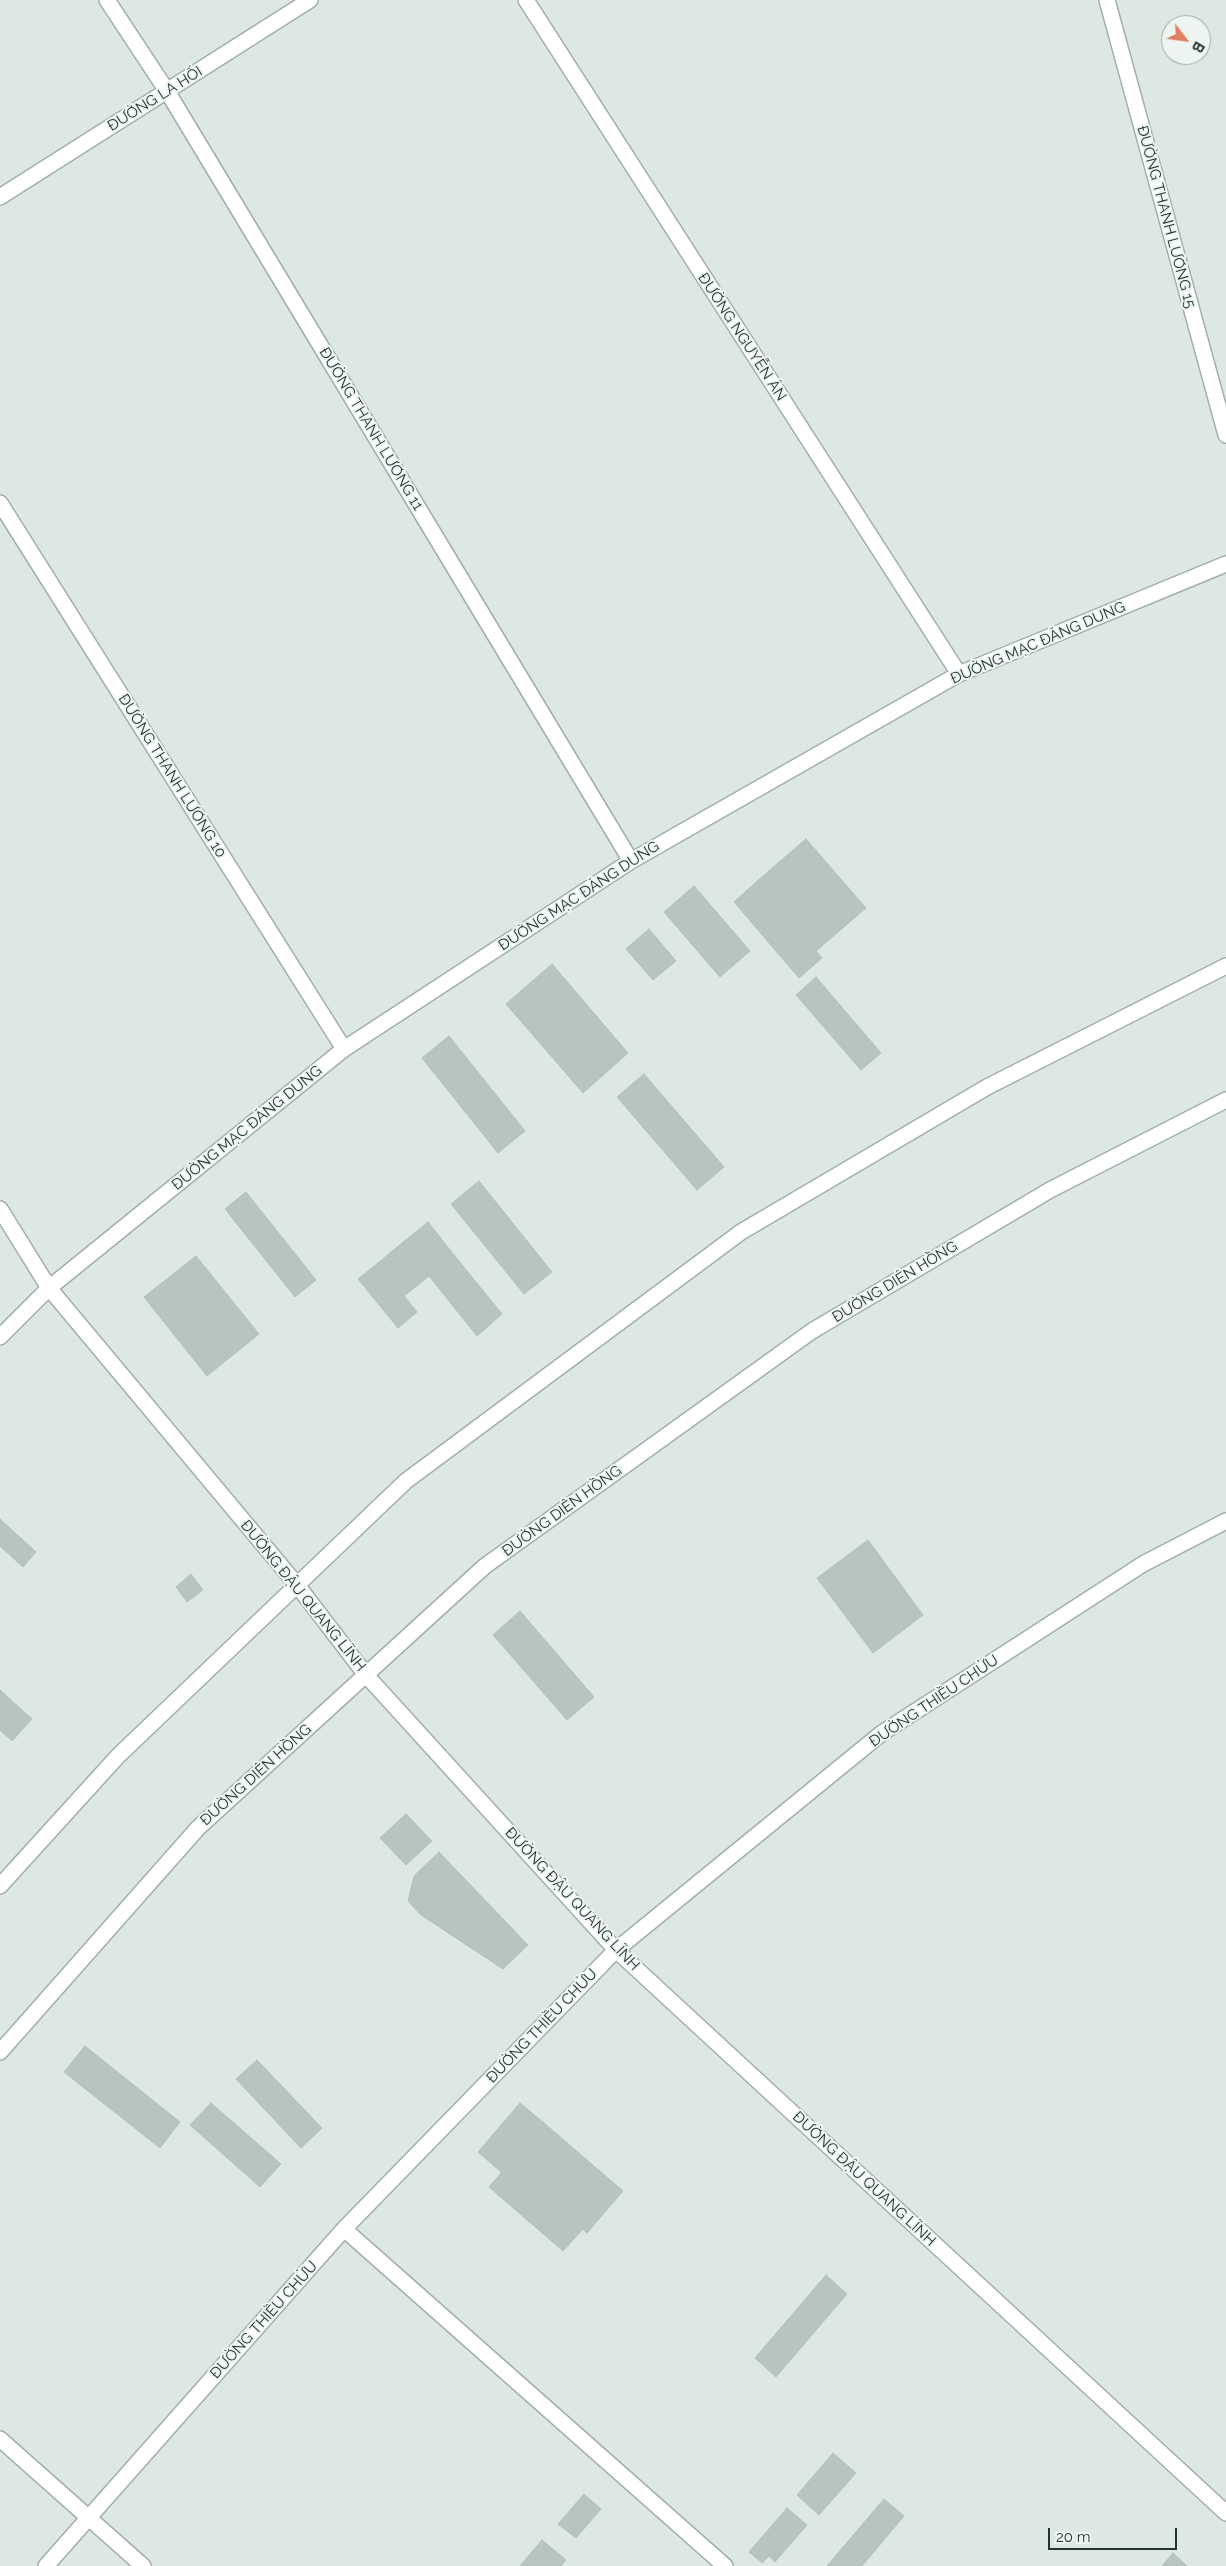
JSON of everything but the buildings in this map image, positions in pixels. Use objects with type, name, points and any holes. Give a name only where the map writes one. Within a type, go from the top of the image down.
[{"type":"street","name":"ĐƯỜNG THANH LƯƠNG 11","points":[[107,0],[167,91],[631,861]]},
{"type":"street","name":"ĐƯỜNG LA HỐI","points":[[0,197],[310,0]]},
{"type":"street","name":"ĐƯỜNG NGUYỄN ÂN","points":[[526,0],[959,674]]},
{"type":"street","name":"ĐƯỜNG THANH LƯƠNG 15","points":[[1107,0],[1226,434]]},
{"type":"street","name":"ĐƯỜNG THANH LƯƠNG 10","points":[[0,503],[344,1049]]},
{"type":"street","name":"ĐƯỜNG MẠC ĐĂNG DUNG","points":[[0,1338],[49,1288],[344,1049],[631,861],[959,674],[1226,564]]},
{"type":"street","points":[[0,1886],[118,1756],[406,1481],[741,1232],[987,1088],[1226,966]]},
{"type":"street","name":"ĐƯỜNG DIÊN HỒNG","points":[[0,2052],[198,1828],[485,1566],[812,1331],[1050,1190],[1226,1100]]},
{"type":"street","name":"ĐƯỜNG ĐẬU QUANG LĨNH","points":[[0,1209],[49,1288],[297,1585],[366,1675],[616,1950],[1226,2513]]},
{"type":"street","name":"ĐƯỜNG THIỀU CHỬU","points":[[46,2566],[344,2229],[616,1950],[882,1733],[1143,1564],[1226,1521]]},
{"type":"street","points":[[344,2229],[725,2566]]},
{"type":"street","points":[[0,2439],[143,2566]]}]
